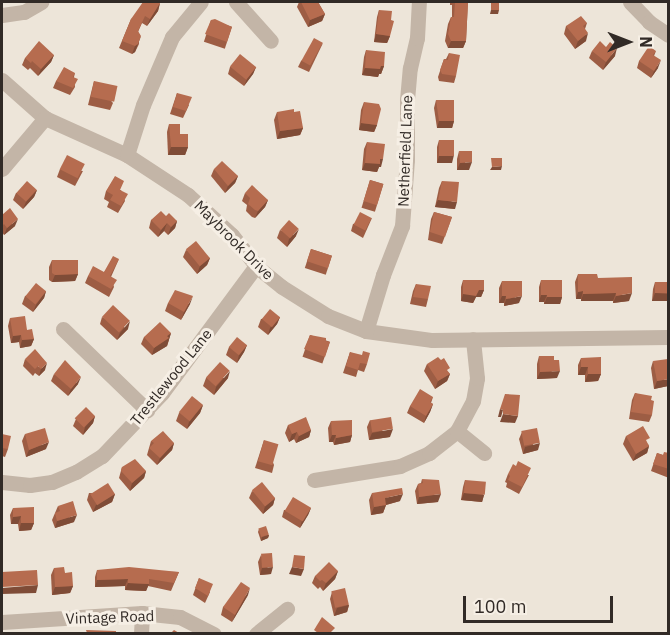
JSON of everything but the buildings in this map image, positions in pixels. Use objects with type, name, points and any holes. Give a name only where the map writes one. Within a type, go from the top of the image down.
[{"type":"street","points":[[2,15],[24,12],[41,2]]},
{"type":"street","points":[[127,155],[143,105],[172,38],[193,9],[201,2]]},
{"type":"street","points":[[236,2],[271,41]]},
{"type":"street","name":"Netherfield Lane","points":[[366,332],[383,275],[402,226],[407,160],[406,100],[417,38],[418,2]]},
{"type":"street","points":[[630,2],[649,22],[669,35]]},
{"type":"street","name":"Maybrook Drive","points":[[2,80],[45,118],[127,155],[188,195],[232,235],[256,266],[282,287],[328,315],[366,332],[432,340],[669,337]]},
{"type":"street","points":[[2,169],[45,118]]},
{"type":"street","name":"Trestlewood Lane","points":[[2,482],[30,485],[52,482],[76,472],[102,456],[147,410],[200,344],[256,266]]},
{"type":"street","points":[[63,329],[147,410]]},
{"type":"street","points":[[314,480],[400,466],[429,453],[457,431],[473,401],[477,378],[473,339]]},
{"type":"street","points":[[457,431],[484,453]]},
{"type":"street","points":[[256,633],[287,609]]},
{"type":"street","points":[[141,633],[142,613]]},
{"type":"street","name":"Vintage Road","points":[[2,622],[142,613],[180,617],[214,633]]}]
